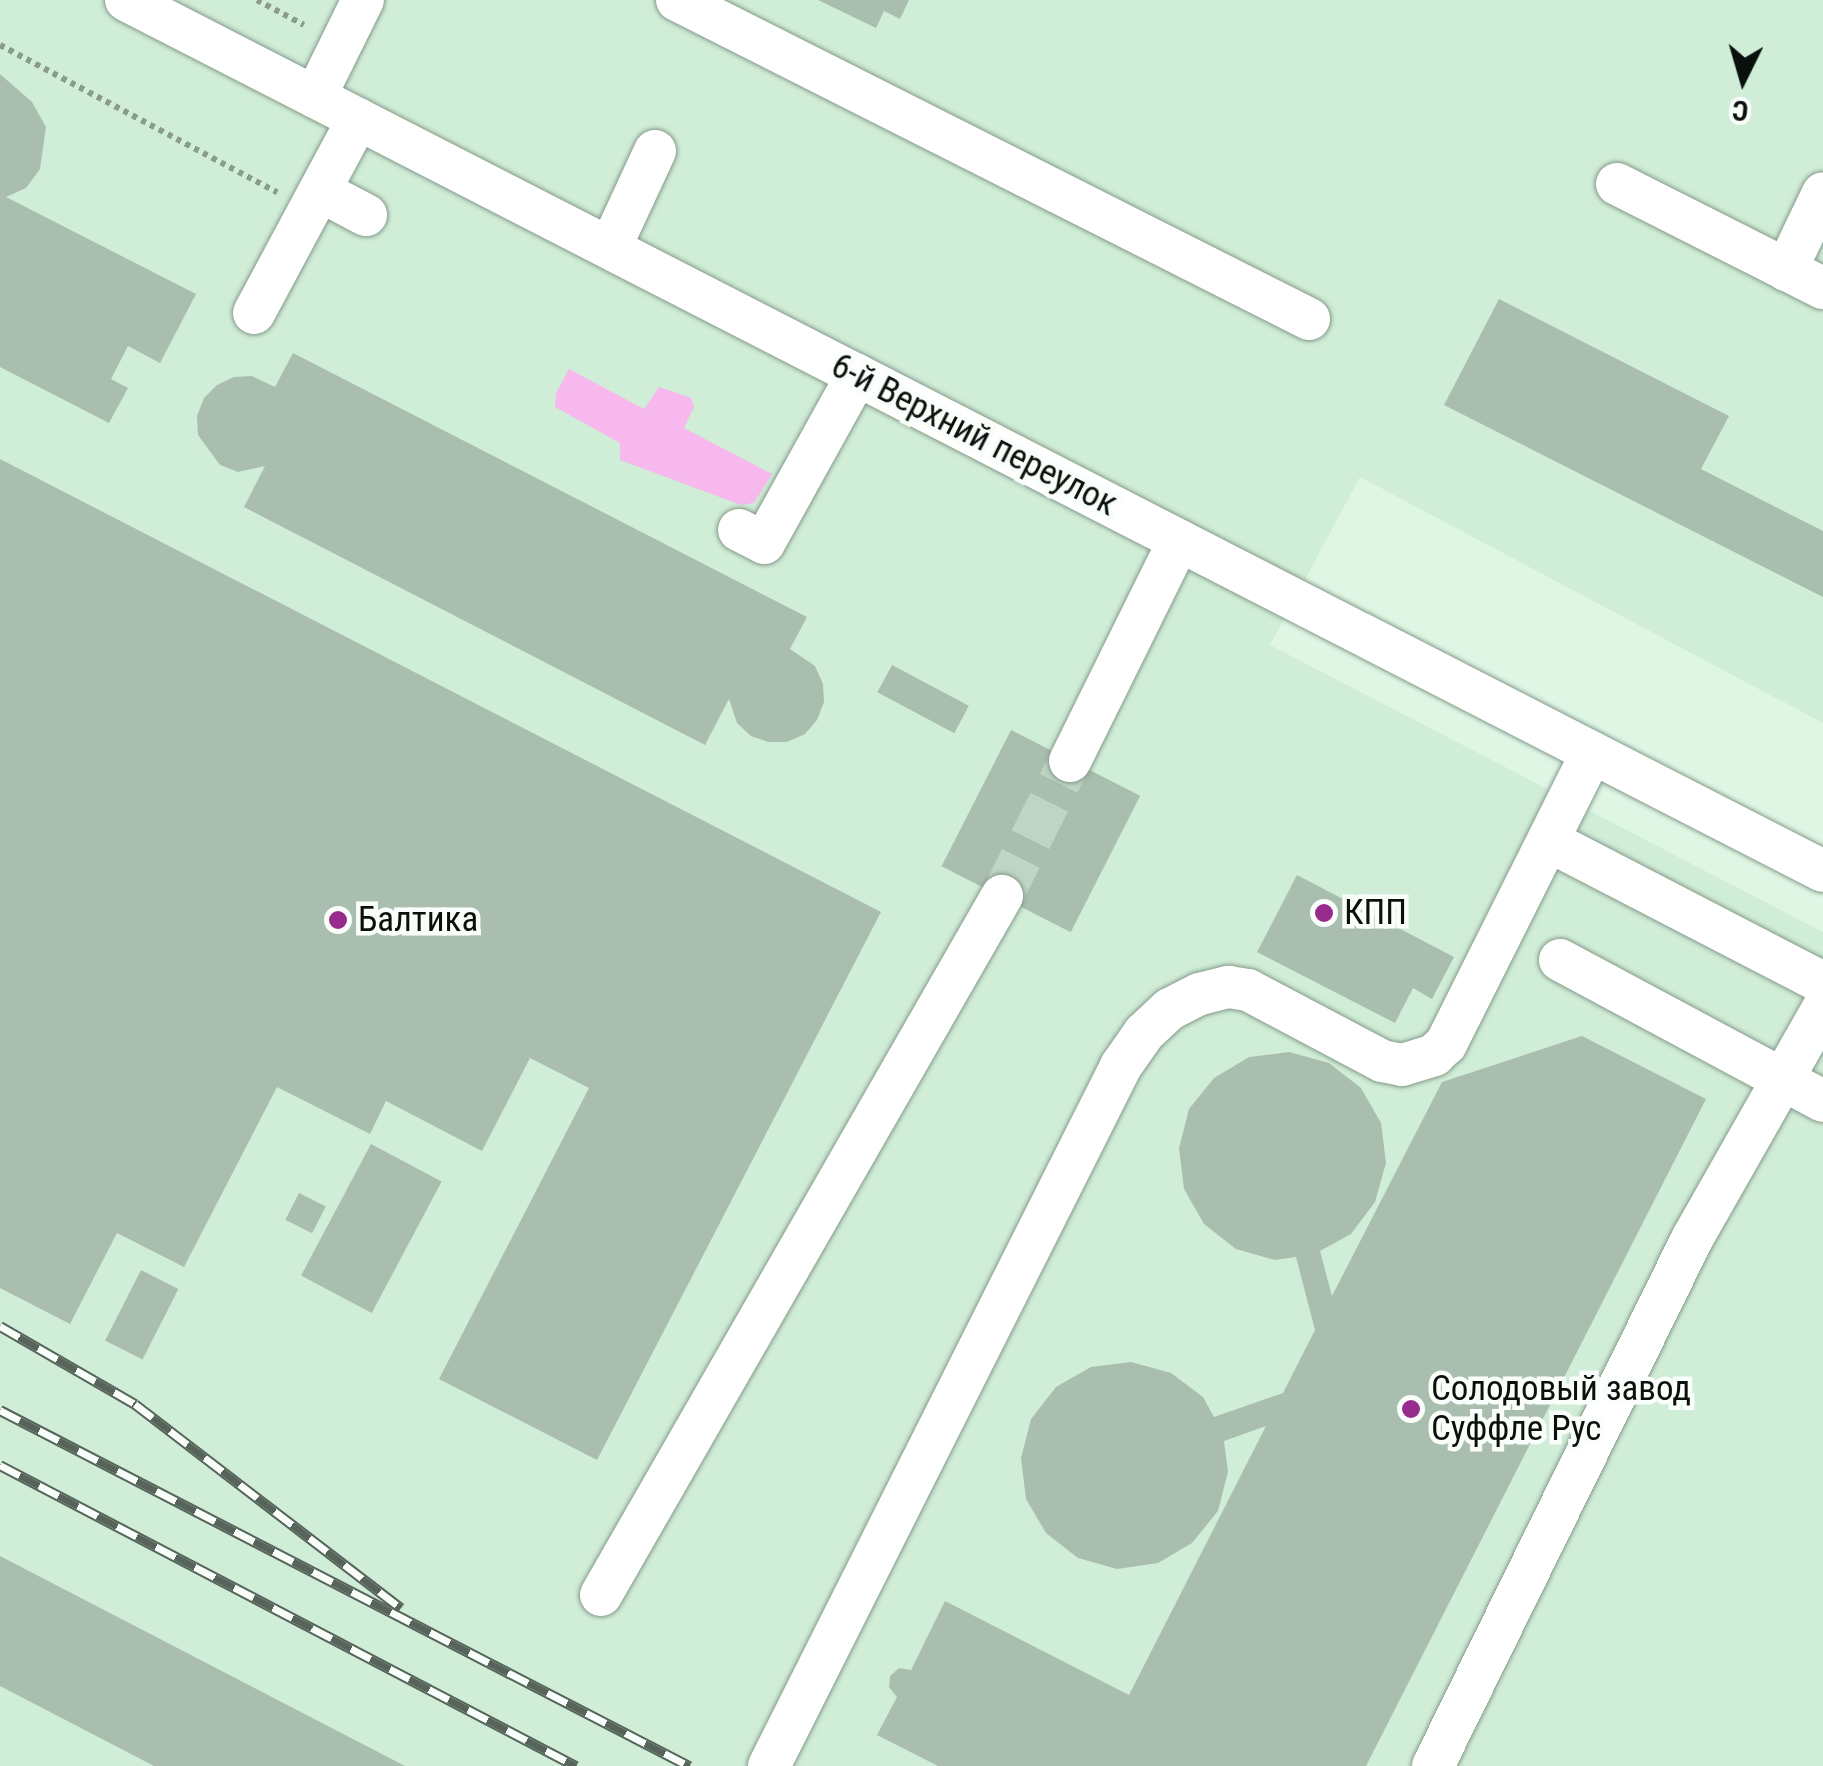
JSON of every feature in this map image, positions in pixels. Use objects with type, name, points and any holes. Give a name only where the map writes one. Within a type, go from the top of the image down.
[{"type":"street","name":"6-й Верхний переулок","points":[[126,0],[1823,871]]},
{"type":"street","points":[[315,96],[364,0]]},
{"type":"street","points":[[677,0],[1309,319]]},
{"type":"street","points":[[254,313],[358,119]]},
{"type":"street","points":[[610,248],[655,151]]},
{"type":"street","points":[[1616,184],[1804,279],[1823,192]]},
{"type":"street","points":[[315,200],[366,214]]},
{"type":"street","points":[[739,530],[764,542],[805,440],[856,375]]},
{"type":"street","points":[[1070,760],[1179,540]]},
{"type":"street","points":[[769,1766],[1121,1066],[1144,1033],[1170,1009],[1200,994],[1229,987],[1248,990],[1382,1061],[1402,1065],[1434,1055],[1446,1044],[1592,752]]},
{"type":"street","points":[[1549,841],[1823,983]]},
{"type":"street","points":[[601,1595],[1002,896]]},
{"type":"street","points":[[1560,960],[1823,1101]]},
{"type":"street","points":[[1433,1766],[1692,1236],[1823,1008]]},
{"type":"path","points":[[257,0],[341,45]]},
{"type":"path","points":[[0,45],[315,200]]},
{"type":"shaded area","points":[[0,0],[1823,0],[1823,723],[1360,477],[1270,645],[1823,932],[1823,1766],[0,1766]]},
{"type":"shaded area","points":[[569,369],[644,409],[659,387],[691,398],[694,407],[684,428],[772,474],[754,503],[741,505],[620,460],[620,443],[555,407],[556,393]]},
{"type":"building","points":[[818,0],[909,0],[900,19],[884,11],[876,28]]},
{"type":"building","points":[[0,74],[32,102],[46,127],[40,169],[26,188],[6,197],[196,294],[160,363],[128,346],[111,379],[128,388],[109,423],[0,367]]},
{"type":"building","points":[[1499,299],[1729,416],[1701,469],[1823,531],[1823,597],[1444,405]]},
{"type":"building","points":[[293,353],[807,617],[790,649],[815,666],[823,684],[824,702],[817,720],[805,734],[787,742],[768,742],[751,736],[737,723],[729,699],[705,745],[244,507],[265,466],[238,472],[220,465],[198,435],[197,416],[204,398],[217,385],[234,377],[252,376],[275,387]]},
{"type":"building","name":"Балтика","points":[[0,459],[881,912],[597,1460],[439,1379],[589,1088],[530,1058],[482,1151],[386,1101],[370,1134],[277,1087],[184,1267],[117,1233],[70,1324],[0,1288]]},
{"type":"building","points":[[892,665],[969,706],[954,733],[877,692]]},
{"type":"building","points":[[1011,730],[1140,796],[1071,932],[942,866]]},
{"type":"building","name":"КПП","points":[[1297,875],[1454,957],[1432,999],[1413,988],[1395,1023],[1257,952]]},
{"type":"building","name":"Солодовый завод Суффле Рус","points":[[1582,1036],[1706,1099],[1366,1766],[938,1766],[877,1735],[897,1697],[889,1687],[890,1676],[899,1668],[911,1670],[945,1601],[1129,1695],[1266,1426],[1224,1441],[1228,1472],[1218,1511],[1192,1543],[1158,1563],[1117,1569],[1078,1558],[1046,1533],[1026,1499],[1021,1458],[1031,1419],[1056,1387],[1091,1367],[1131,1362],[1171,1373],[1203,1397],[1214,1417],[1283,1393],[1315,1330],[1296,1257],[1275,1260],[1236,1249],[1204,1224],[1184,1189],[1179,1148],[1189,1109],[1214,1078],[1249,1057],[1289,1052],[1329,1063],[1361,1088],[1381,1123],[1386,1163],[1375,1202],[1351,1234],[1320,1251],[1332,1296],[1442,1082]]},
{"type":"building","points":[[371,1144],[442,1182],[372,1313],[301,1276]]},
{"type":"building","points":[[299,1193],[326,1207],[312,1233],[285,1220]]},
{"type":"building","points":[[141,1270],[178,1289],[143,1359],[105,1340]]},
{"type":"building","points":[[0,1556],[405,1766],[154,1766],[0,1686]]},
{"type":"tunnel","points":[[1002,896],[1070,761]]},
{"type":"railway","points":[[0,1326],[135,1404],[401,1608]]},
{"type":"railway","points":[[0,1410],[689,1766]]},
{"type":"railway","points":[[0,1465],[576,1766]]},
{"type":"place","name":"КПП","points":[[1324,913]]},
{"type":"place","name":"Балтика","points":[[338,920]]},
{"type":"place","name":"Солодовый завод Суффле Рус","points":[[1411,1409]]}]
